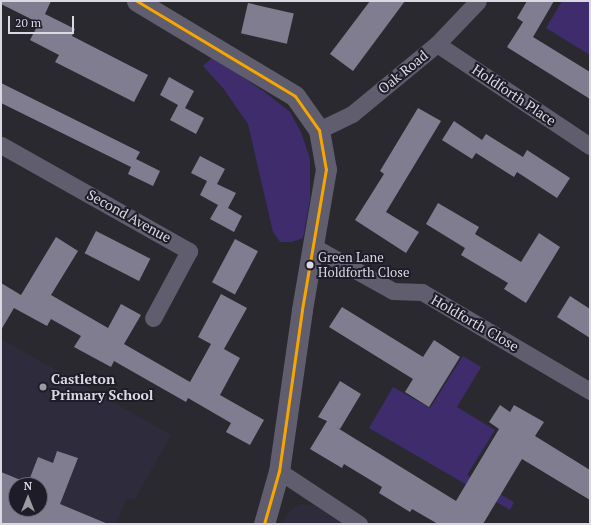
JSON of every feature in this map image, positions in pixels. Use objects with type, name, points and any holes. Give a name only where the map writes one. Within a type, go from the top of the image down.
[{"type":"street","points":[[137,1],[295,96],[319,130],[326,169],[314,247],[302,310],[279,471],[264,524]]},
{"type":"street","name":"Oak Road","points":[[319,130],[352,114],[437,44],[478,1]]},
{"type":"street","name":"Holdforth Place","points":[[437,44],[590,146]]},
{"type":"street","name":"Second Avenue","points":[[1,145],[190,251],[153,318]]},
{"type":"street","name":"Holdforth Close","points":[[314,247],[393,291],[422,292],[590,391]]},
{"type":"street","points":[[279,471],[359,524]]},
{"type":"shaded area","points":[[562,1],[590,1],[590,55],[546,28]]},
{"type":"shaded area","points":[[213,57],[266,93],[290,112],[301,132],[310,159],[310,199],[303,238],[292,242],[280,242],[273,232],[248,124],[223,88],[203,66]]},
{"type":"shaded area","name":"Castleton Primary School","points":[[1,339],[171,435],[135,499],[126,499],[116,524],[1,524]]},
{"type":"shaded area","points":[[463,356],[481,367],[457,407],[495,430],[467,475],[514,502],[510,510],[369,428],[393,387],[430,408]]},
{"type":"shaded area","points":[[301,504],[315,506],[342,524],[282,524],[290,510]]},
{"type":"building","points":[[1,1],[51,1],[45,14],[75,29],[72,36],[148,75],[134,102],[55,62],[59,55],[30,40],[39,23],[1,4]]},
{"type":"building","points":[[370,1],[405,1],[353,71],[330,54]]},
{"type":"building","points":[[527,1],[554,1],[533,37],[590,72],[590,99],[507,47],[523,22],[517,18]]},
{"type":"building","points":[[248,3],[294,14],[287,44],[241,33]]},
{"type":"building","points":[[169,77],[194,91],[185,108],[204,118],[196,134],[170,120],[178,105],[160,95]]},
{"type":"building","points":[[1,83],[140,152],[136,159],[160,171],[153,186],[128,174],[131,167],[1,103]]},
{"type":"building","points":[[418,108],[441,121],[386,212],[419,232],[406,253],[355,220],[384,174],[380,171]]},
{"type":"building","points":[[454,121],[482,140],[486,134],[523,157],[527,150],[570,178],[557,198],[517,172],[514,177],[476,153],[472,159],[442,140]]},
{"type":"building","points":[[200,156],[225,169],[217,184],[236,193],[228,208],[242,216],[234,232],[210,219],[218,205],[200,195],[207,181],[191,173]]},
{"type":"building","points":[[438,203],[479,227],[475,234],[521,262],[539,233],[560,247],[526,303],[504,289],[508,283],[461,255],[465,248],[426,224]]},
{"type":"building","points":[[96,231],[150,259],[139,281],[85,253]]},
{"type":"building","points":[[56,237],[78,251],[51,295],[108,328],[121,304],[141,315],[124,344],[190,382],[211,344],[198,337],[221,294],[247,308],[224,349],[240,358],[220,395],[264,420],[250,445],[226,432],[231,423],[188,398],[186,402],[114,361],[111,367],[74,347],[81,336],[51,319],[47,326],[14,308],[1,330],[1,283],[21,295]]},
{"type":"building","points":[[235,239],[258,251],[235,294],[212,282]]},
{"type":"building","points":[[570,296],[590,309],[590,338],[557,317]]},
{"type":"building","points":[[342,307],[423,357],[434,340],[460,357],[429,407],[405,392],[413,379],[329,327]]},
{"type":"building","points":[[340,381],[361,394],[340,429],[336,427],[456,501],[499,429],[489,422],[500,405],[510,412],[514,405],[544,422],[535,436],[590,470],[590,500],[522,459],[483,524],[438,524],[412,509],[410,512],[379,493],[382,487],[344,464],[342,468],[310,449],[327,421],[318,417]]},
{"type":"building","points":[[57,451],[78,458],[60,504],[108,524],[1,524],[1,472],[13,477],[8,477],[8,517],[48,517],[48,477],[30,477],[38,457],[53,463]]},
{"type":"transit line","points":[[137,1],[295,96],[319,130],[326,169],[302,310],[279,471],[264,524]]},
{"type":"place","name":"Green Lane Holdforth Close","points":[[310,265]]},
{"type":"place","name":"Castleton Primary School","points":[[43,387]]}]
